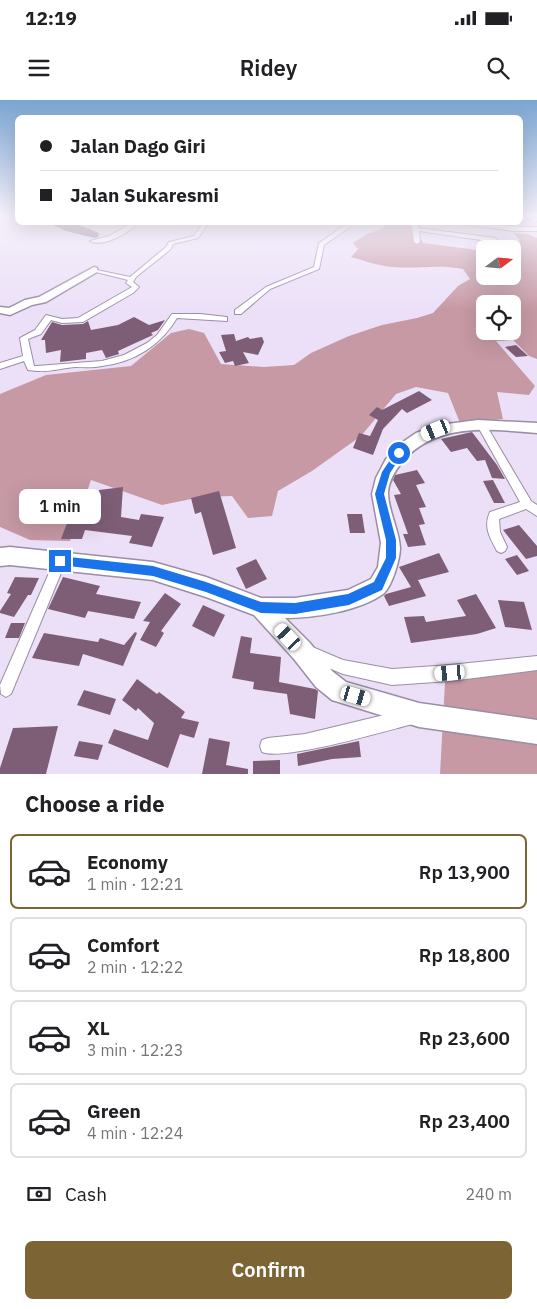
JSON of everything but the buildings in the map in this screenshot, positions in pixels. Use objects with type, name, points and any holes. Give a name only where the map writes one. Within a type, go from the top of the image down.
[{"type":"main road","points":[[0,310],[10,312],[29,302],[42,300],[94,270]]},
{"type":"main road","points":[[0,557],[10,556],[153,571],[206,587],[261,608],[295,608],[349,600],[378,586],[391,558],[391,540],[380,494],[386,472],[399,453],[415,439],[436,430],[482,425],[537,428]]},
{"type":"main road","points":[[261,608],[302,651],[324,679],[340,692],[419,715],[537,732]]},
{"type":"street","points":[[170,246],[131,279],[129,283],[136,287],[131,292],[80,320],[62,321],[49,318],[38,332],[24,338],[27,357],[32,368],[44,370],[74,365],[108,363],[126,358],[157,340],[175,316],[200,316],[224,319]]},
{"type":"street","points":[[238,312],[268,288],[317,268],[321,246]]},
{"type":"street","points":[[94,270],[131,279]]},
{"type":"street","points":[[0,366],[27,357]]},
{"type":"street","points":[[482,425],[532,507],[494,516],[491,522],[500,547]]},
{"type":"street","points":[[6,689],[60,561]]},
{"type":"street","points":[[302,651],[343,667],[392,677],[450,673],[537,663]]},
{"type":"street","points":[[268,746],[305,742],[419,715]]},
{"type":"shaded area","points":[[356,246],[450,246],[476,250],[476,285],[521,285],[521,246],[537,246],[537,359],[529,356],[513,340],[496,341],[535,386],[529,395],[497,392],[503,419],[460,423],[448,393],[416,387],[396,394],[361,436],[312,471],[278,491],[272,516],[248,518],[232,496],[201,497],[162,505],[91,480],[70,541],[30,540],[0,527],[0,394],[46,375],[131,366],[171,333],[189,329],[204,333],[221,364],[264,367],[294,365],[311,353],[349,336],[382,325],[433,313],[458,286],[470,279],[463,269],[388,266],[351,257],[358,249]]},
{"type":"shaded area","points":[[537,662],[537,774],[440,774],[446,664]]},
{"type":"route","points":[[60,561],[153,571],[206,587],[261,608],[295,608],[349,600],[378,586],[391,558],[391,540],[380,494],[386,472],[399,453]]}]
